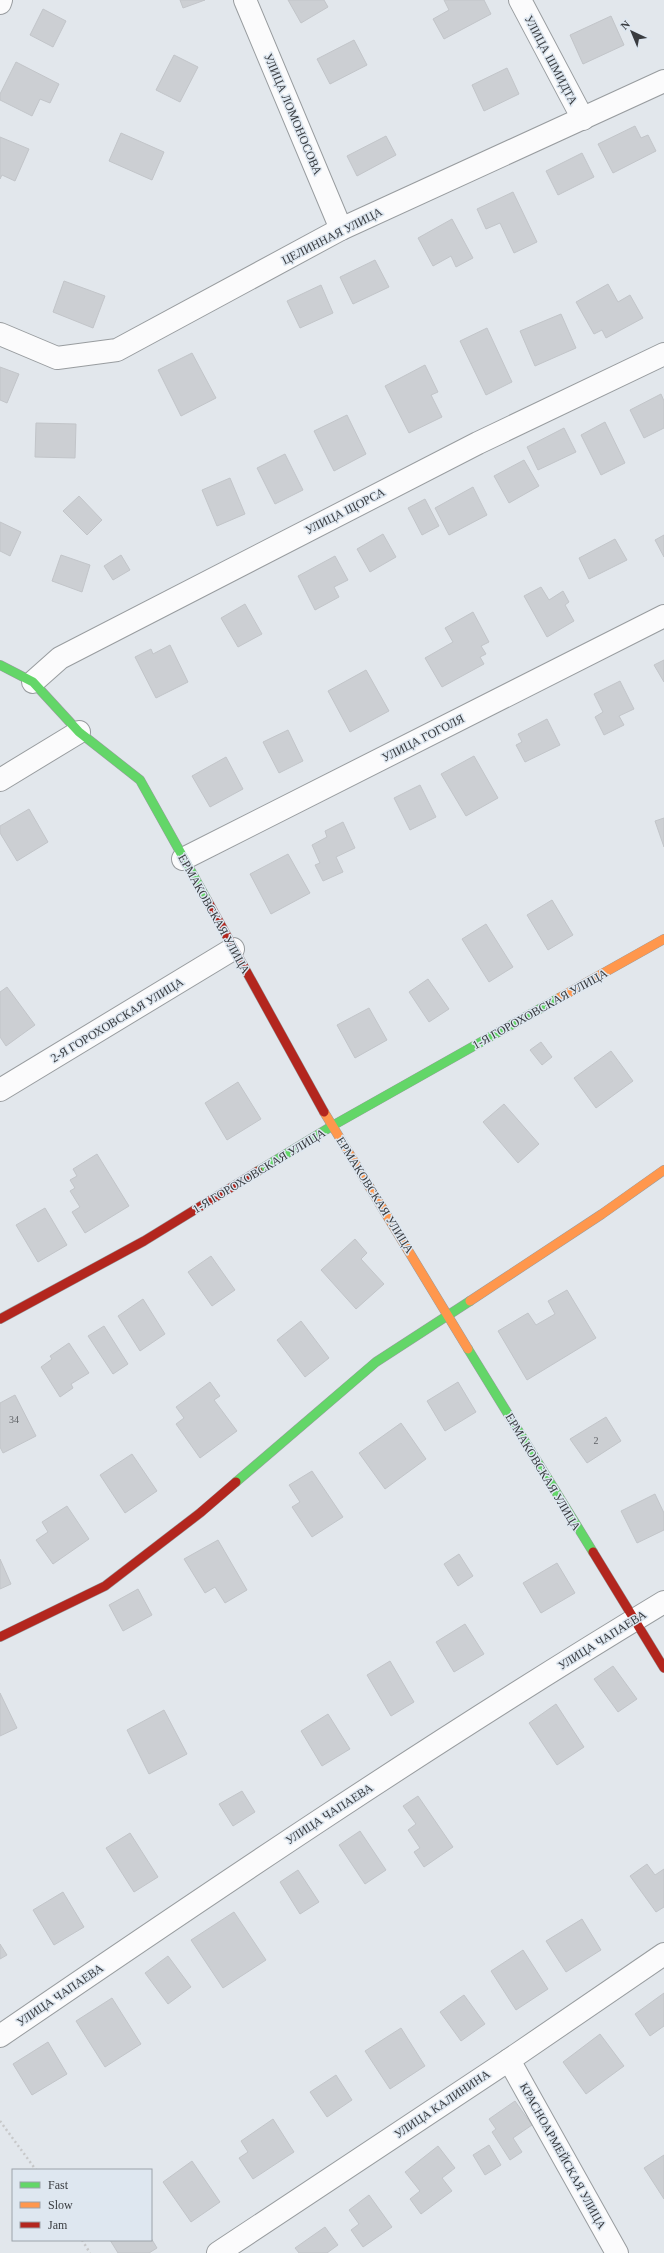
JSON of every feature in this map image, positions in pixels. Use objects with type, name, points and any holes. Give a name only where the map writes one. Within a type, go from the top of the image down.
[{"type":"street","name":"УЛИЦА ЛОМОНОСОВА","points":[[245,0],[341,229]]},
{"type":"street","name":"УЛИЦА ШМИДТА","points":[[520,0],[583,119]]},
{"type":"street","name":"ЦЕЛИННАЯ УЛИЦА","points":[[0,334],[57,358],[117,350],[341,229],[664,81]]},
{"type":"street","name":"УЛИЦА ЩОРСА","points":[[33,682],[60,658],[478,443],[664,354]]},
{"type":"street","name":"УЛИЦА ГОГОЛЯ","points":[[183,859],[664,616]]},
{"type":"street","points":[[0,665],[33,682],[79,732],[0,780]]},
{"type":"street","name":"ЕРМАКОВСКАЯ УЛИЦА","points":[[79,732],[140,780],[332,1126],[448,1314],[633,1621],[664,1668]]},
{"type":"street","name":"1-Я ГОРОХОВСКАЯ УЛИЦА","points":[[0,1320],[144,1241],[332,1126],[664,939]]},
{"type":"street","name":"2-Я ГОРОХОВСКАЯ УЛИЦА","points":[[0,1090],[233,949]]},
{"type":"street","points":[[0,1637],[104,1586],[200,1513],[376,1362],[602,1214],[664,1170]]},
{"type":"street","name":"УЛИЦА ЧАПАЕВА","points":[[0,2036],[193,1904],[414,1758],[664,1602]]},
{"type":"street","name":"УЛИЦА КАЛИНИНА","points":[[218,2253],[509,2060],[664,1954]]},
{"type":"street","name":"КРАСНОАРМЕЙСКАЯ УЛИЦА","points":[[509,2060],[617,2253]]},
{"type":"path","points":[[0,2121],[35,2169]]},
{"type":"path","points":[[83,2241],[90,2253]]},
{"type":"building","points":[[180,0],[205,0],[183,8]]},
{"type":"building","points":[[288,0],[324,0],[328,7],[301,23]]},
{"type":"building","points":[[444,0],[484,0],[491,14],[444,39],[433,19],[449,10]]},
{"type":"building","points":[[43,9],[66,21],[53,47],[30,35]]},
{"type":"building","points":[[611,16],[624,45],[583,64],[570,35]]},
{"type":"building","points":[[354,40],[367,65],[330,84],[317,59]]},
{"type":"building","points":[[174,55],[198,67],[180,102],[156,90]]},
{"type":"building","points":[[16,62],[59,84],[50,103],[40,99],[32,116],[0,100],[0,94]]},
{"type":"building","points":[[507,68],[519,94],[484,111],[472,85]]},
{"type":"building","points":[[635,126],[641,138],[648,135],[656,151],[613,173],[598,144]]},
{"type":"building","points":[[121,133],[164,152],[152,180],[109,161]]},
{"type":"building","points":[[386,136],[396,155],[357,176],[347,156]]},
{"type":"building","points":[[0,137],[29,149],[15,181],[2,175],[0,179]]},
{"type":"building","points":[[582,153],[594,177],[558,195],[546,171]]},
{"type":"building","points":[[513,192],[537,242],[514,253],[500,223],[486,229],[477,209]]},
{"type":"building","points":[[452,219],[473,258],[456,267],[451,256],[433,266],[418,238]]},
{"type":"building","points":[[375,260],[389,287],[353,304],[340,277]]},
{"type":"building","points":[[64,281],[105,296],[93,328],[53,312]]},
{"type":"building","points":[[608,284],[618,302],[630,295],[643,318],[606,338],[602,330],[594,334],[576,302]]},
{"type":"building","points":[[321,285],[333,313],[300,328],[287,301]]},
{"type":"building","points":[[561,314],[576,348],[535,366],[520,331]]},
{"type":"building","points":[[487,328],[512,382],[486,395],[460,341]]},
{"type":"building","points":[[192,353],[216,398],[181,416],[158,370]]},
{"type":"building","points":[[425,365],[438,392],[431,395],[442,417],[409,433],[385,386]]},
{"type":"building","points":[[0,367],[19,374],[7,403],[0,400]]},
{"type":"building","points":[[661,394],[664,401],[664,428],[644,438],[630,410]]},
{"type":"building","points":[[347,415],[366,454],[334,471],[314,431]]},
{"type":"building","points":[[605,422],[625,463],[601,475],[581,435]]},
{"type":"building","points":[[36,423],[76,424],[75,458],[35,457]]},
{"type":"building","points":[[564,428],[576,452],[538,470],[527,447]]},
{"type":"building","points":[[285,454],[303,490],[275,504],[257,468]]},
{"type":"building","points":[[524,460],[539,486],[509,503],[494,476]]},
{"type":"building","points":[[230,478],[245,514],[217,526],[202,490]]},
{"type":"building","points":[[473,487],[487,515],[449,535],[435,508]]},
{"type":"building","points":[[79,496],[102,520],[87,535],[63,511]]},
{"type":"building","points":[[425,499],[439,526],[422,535],[408,508]]},
{"type":"building","points":[[0,522],[21,532],[10,556],[0,551]]},
{"type":"building","points":[[383,534],[396,557],[370,572],[357,549]]},
{"type":"building","points":[[664,535],[664,557],[655,540]]},
{"type":"building","points":[[615,539],[627,560],[589,579],[579,558]]},
{"type":"building","points":[[61,555],[90,565],[82,592],[52,581]]},
{"type":"building","points":[[121,555],[130,570],[113,580],[104,566]]},
{"type":"building","points":[[335,556],[348,580],[334,587],[339,597],[315,610],[298,576]]},
{"type":"building","points":[[541,587],[549,600],[563,591],[569,602],[565,605],[574,621],[547,637],[524,596]]},
{"type":"building","points":[[245,604],[262,634],[238,647],[221,618]]},
{"type":"building","points":[[473,612],[489,642],[481,646],[486,654],[480,657],[484,664],[442,687],[425,658],[453,642],[445,628]]},
{"type":"building","points":[[170,645],[188,682],[156,698],[135,657],[151,649],[153,654]]},
{"type":"building","points":[[664,660],[664,682],[654,665]]},
{"type":"building","points":[[366,670],[389,711],[350,732],[328,691]]},
{"type":"building","points":[[620,681],[634,709],[619,716],[624,725],[604,735],[595,717],[603,712],[594,694]]},
{"type":"building","points":[[547,719],[560,745],[525,762],[516,745],[522,742],[518,734]]},
{"type":"building","points":[[288,730],[303,761],[279,773],[263,742]]},
{"type":"building","points":[[474,756],[498,798],[466,816],[441,774]]},
{"type":"building","points":[[226,757],[243,789],[210,807],[192,776]]},
{"type":"building","points":[[420,785],[436,817],[410,830],[394,798]]},
{"type":"building","points":[[29,809],[48,842],[17,861],[0,833],[0,826]]},
{"type":"building","points":[[664,818],[664,847],[655,821]]},
{"type":"building","points":[[343,822],[355,848],[336,857],[343,872],[323,881],[315,865],[320,863],[312,845],[327,837],[325,831]]},
{"type":"building","points":[[288,854],[310,893],[271,914],[250,874]]},
{"type":"building","points":[[552,900],[573,935],[548,950],[527,915]]},
{"type":"building","points":[[486,924],[513,967],[489,982],[462,939]]},
{"type":"building","points":[[428,979],[449,1009],[429,1022],[409,992]]},
{"type":"building","points":[[7,987],[35,1025],[6,1046],[0,1037],[0,992]]},
{"type":"building","points":[[369,1008],[387,1040],[355,1058],[337,1025]]},
{"type":"building","points":[[541,1042],[552,1057],[542,1065],[530,1050]]},
{"type":"building","points":[[611,1051],[633,1081],[596,1108],[574,1078]]},
{"type":"building","points":[[238,1082],[261,1119],[227,1140],[205,1103]]},
{"type":"building","points":[[504,1104],[539,1144],[518,1163],[483,1122]]},
{"type":"building","points":[[97,1154],[129,1206],[85,1233],[72,1212],[80,1207],[70,1191],[75,1188],[70,1180],[77,1176],[73,1169]]},
{"type":"building","points":[[45,1208],[67,1245],[38,1262],[16,1225]]},
{"type":"building","points":[[355,1239],[367,1253],[361,1259],[384,1284],[356,1309],[321,1270]]},
{"type":"building","points":[[211,1256],[235,1290],[212,1306],[188,1272]]},
{"type":"building","points":[[567,1290],[596,1338],[527,1380],[498,1331],[528,1313],[536,1325],[555,1314],[548,1301]]},
{"type":"building","points":[[143,1299],[165,1334],[140,1351],[118,1316]]},
{"type":"building","points":[[301,1321],[329,1358],[305,1377],[277,1340]]},
{"type":"building","points":[[104,1326],[128,1364],[113,1374],[88,1336]]},
{"type":"building","points":[[69,1343],[89,1373],[71,1384],[73,1388],[60,1397],[41,1367],[52,1359],[50,1356]]},
{"type":"building","points":[[210,1382],[220,1396],[214,1400],[237,1431],[200,1458],[176,1424],[184,1418],[176,1407]]},
{"type":"building","points":[[458,1382],[476,1412],[445,1431],[427,1401]]},
{"type":"building","points":[[15,1395],[36,1436],[3,1453],[0,1447],[0,1403]]},
{"type":"building","points":[[606,1417],[621,1441],[587,1463],[570,1439]]},
{"type":"building","points":[[401,1423],[426,1459],[385,1489],[359,1453]]},
{"type":"building","points":[[132,1454],[157,1491],[125,1513],[100,1475]]},
{"type":"building","points":[[312,1471],[343,1517],[312,1537],[292,1507],[300,1502],[289,1485]]},
{"type":"building","points":[[655,1494],[664,1513],[664,1530],[637,1543],[621,1511]]},
{"type":"building","points":[[67,1506],[89,1539],[53,1564],[36,1540],[48,1532],[42,1522]]},
{"type":"building","points":[[218,1540],[247,1590],[225,1603],[215,1587],[205,1593],[184,1559]]},
{"type":"building","points":[[459,1554],[473,1576],[458,1586],[444,1564]]},
{"type":"building","points":[[0,1559],[11,1584],[0,1589]]},
{"type":"building","points":[[557,1563],[575,1593],[541,1613],[523,1583]]},
{"type":"building","points":[[138,1589],[152,1615],[123,1631],[109,1605]]},
{"type":"building","points":[[465,1624],[484,1654],[454,1672],[436,1642]]},
{"type":"building","points":[[390,1661],[414,1702],[391,1716],[367,1675]]},
{"type":"building","points":[[613,1666],[637,1699],[618,1712],[594,1679]]},
{"type":"building","points":[[0,1693],[17,1728],[0,1736]]},
{"type":"building","points":[[556,1704],[584,1747],[557,1765],[529,1723]]},
{"type":"building","points":[[164,1710],[187,1754],[149,1774],[127,1730]]},
{"type":"building","points":[[328,1714],[350,1749],[322,1766],[301,1731]]},
{"type":"building","points":[[242,1791],[255,1812],[233,1826],[219,1804]]},
{"type":"building","points":[[418,1796],[453,1847],[424,1867],[414,1852],[420,1848],[408,1830],[416,1824],[403,1806]]},
{"type":"building","points":[[360,1831],[386,1870],[365,1884],[339,1845]]},
{"type":"building","points":[[130,1833],[158,1877],[134,1892],[106,1848]]},
{"type":"building","points":[[647,1864],[655,1875],[664,1869],[664,1907],[656,1912],[630,1876]]},
{"type":"building","points":[[298,1870],[319,1902],[300,1914],[280,1882]]},
{"type":"building","points":[[63,1892],[84,1927],[54,1945],[33,1910]]},
{"type":"building","points":[[234,1912],[266,1960],[223,1988],[191,1940]]},
{"type":"building","points":[[582,1919],[601,1950],[566,1972],[546,1941]]},
{"type":"building","points":[[0,1944],[7,1955],[0,1959]]},
{"type":"building","points":[[523,1950],[548,1989],[516,2010],[491,1971]]},
{"type":"building","points":[[168,1956],[191,1987],[168,2004],[145,1973]]},
{"type":"building","points":[[664,1993],[664,2026],[650,2036],[635,2014]]},
{"type":"building","points":[[464,1995],[485,2024],[461,2041],[440,2012]]},
{"type":"building","points":[[112,1998],[141,2044],[105,2067],[76,2021]]},
{"type":"building","points":[[401,2028],[425,2066],[390,2089],[365,2051]]},
{"type":"building","points":[[600,2034],[624,2066],[586,2094],[563,2062]]},
{"type":"building","points":[[48,2042],[67,2074],[32,2095],[13,2064]]},
{"type":"building","points":[[336,2075],[352,2100],[327,2117],[310,2092]]},
{"type":"building","points":[[515,2101],[532,2125],[513,2138],[522,2152],[510,2160],[492,2132],[496,2129],[489,2119]]},
{"type":"building","points":[[273,2119],[294,2152],[253,2179],[239,2158],[248,2152],[241,2141]]},
{"type":"building","points":[[489,2145],[501,2165],[485,2175],[473,2155]]},
{"type":"building","points":[[438,2146],[455,2168],[442,2178],[452,2191],[421,2214],[410,2199],[420,2191],[405,2172]]},
{"type":"building","points":[[664,2155],[664,2199],[644,2168]]},
{"type":"building","points":[[192,2161],[220,2202],[191,2222],[163,2182]]},
{"type":"building","points":[[369,2195],[392,2227],[363,2247],[351,2230],[359,2224],[349,2210]]},
{"type":"building","points":[[325,2227],[338,2245],[327,2253],[299,2253],[295,2248]]},
{"type":"building","points":[[152,2240],[157,2248],[149,2253],[118,2253],[111,2241],[152,2241]]},
{"type":"traffic: fast","points":[[0,665],[33,682],[79,732],[140,780],[207,900]]},
{"type":"traffic: fast","points":[[258,1171],[332,1126],[559,998]]},
{"type":"traffic: fast","points":[[236,1482],[376,1362],[470,1301]]},
{"type":"traffic: fast","points":[[468,1349],[593,1552]]},
{"type":"traffic: slow","points":[[559,998],[664,939]]},
{"type":"traffic: slow","points":[[324,1112],[468,1349]]},
{"type":"traffic: slow","points":[[470,1301],[602,1214],[664,1170]]},
{"type":"traffic: jam","points":[[207,900],[324,1112]]},
{"type":"traffic: jam","points":[[0,1319],[144,1241],[258,1171]]},
{"type":"traffic: jam","points":[[0,1637],[105,1586],[200,1513],[236,1482]]},
{"type":"traffic: jam","points":[[593,1552],[664,1668]]}]
